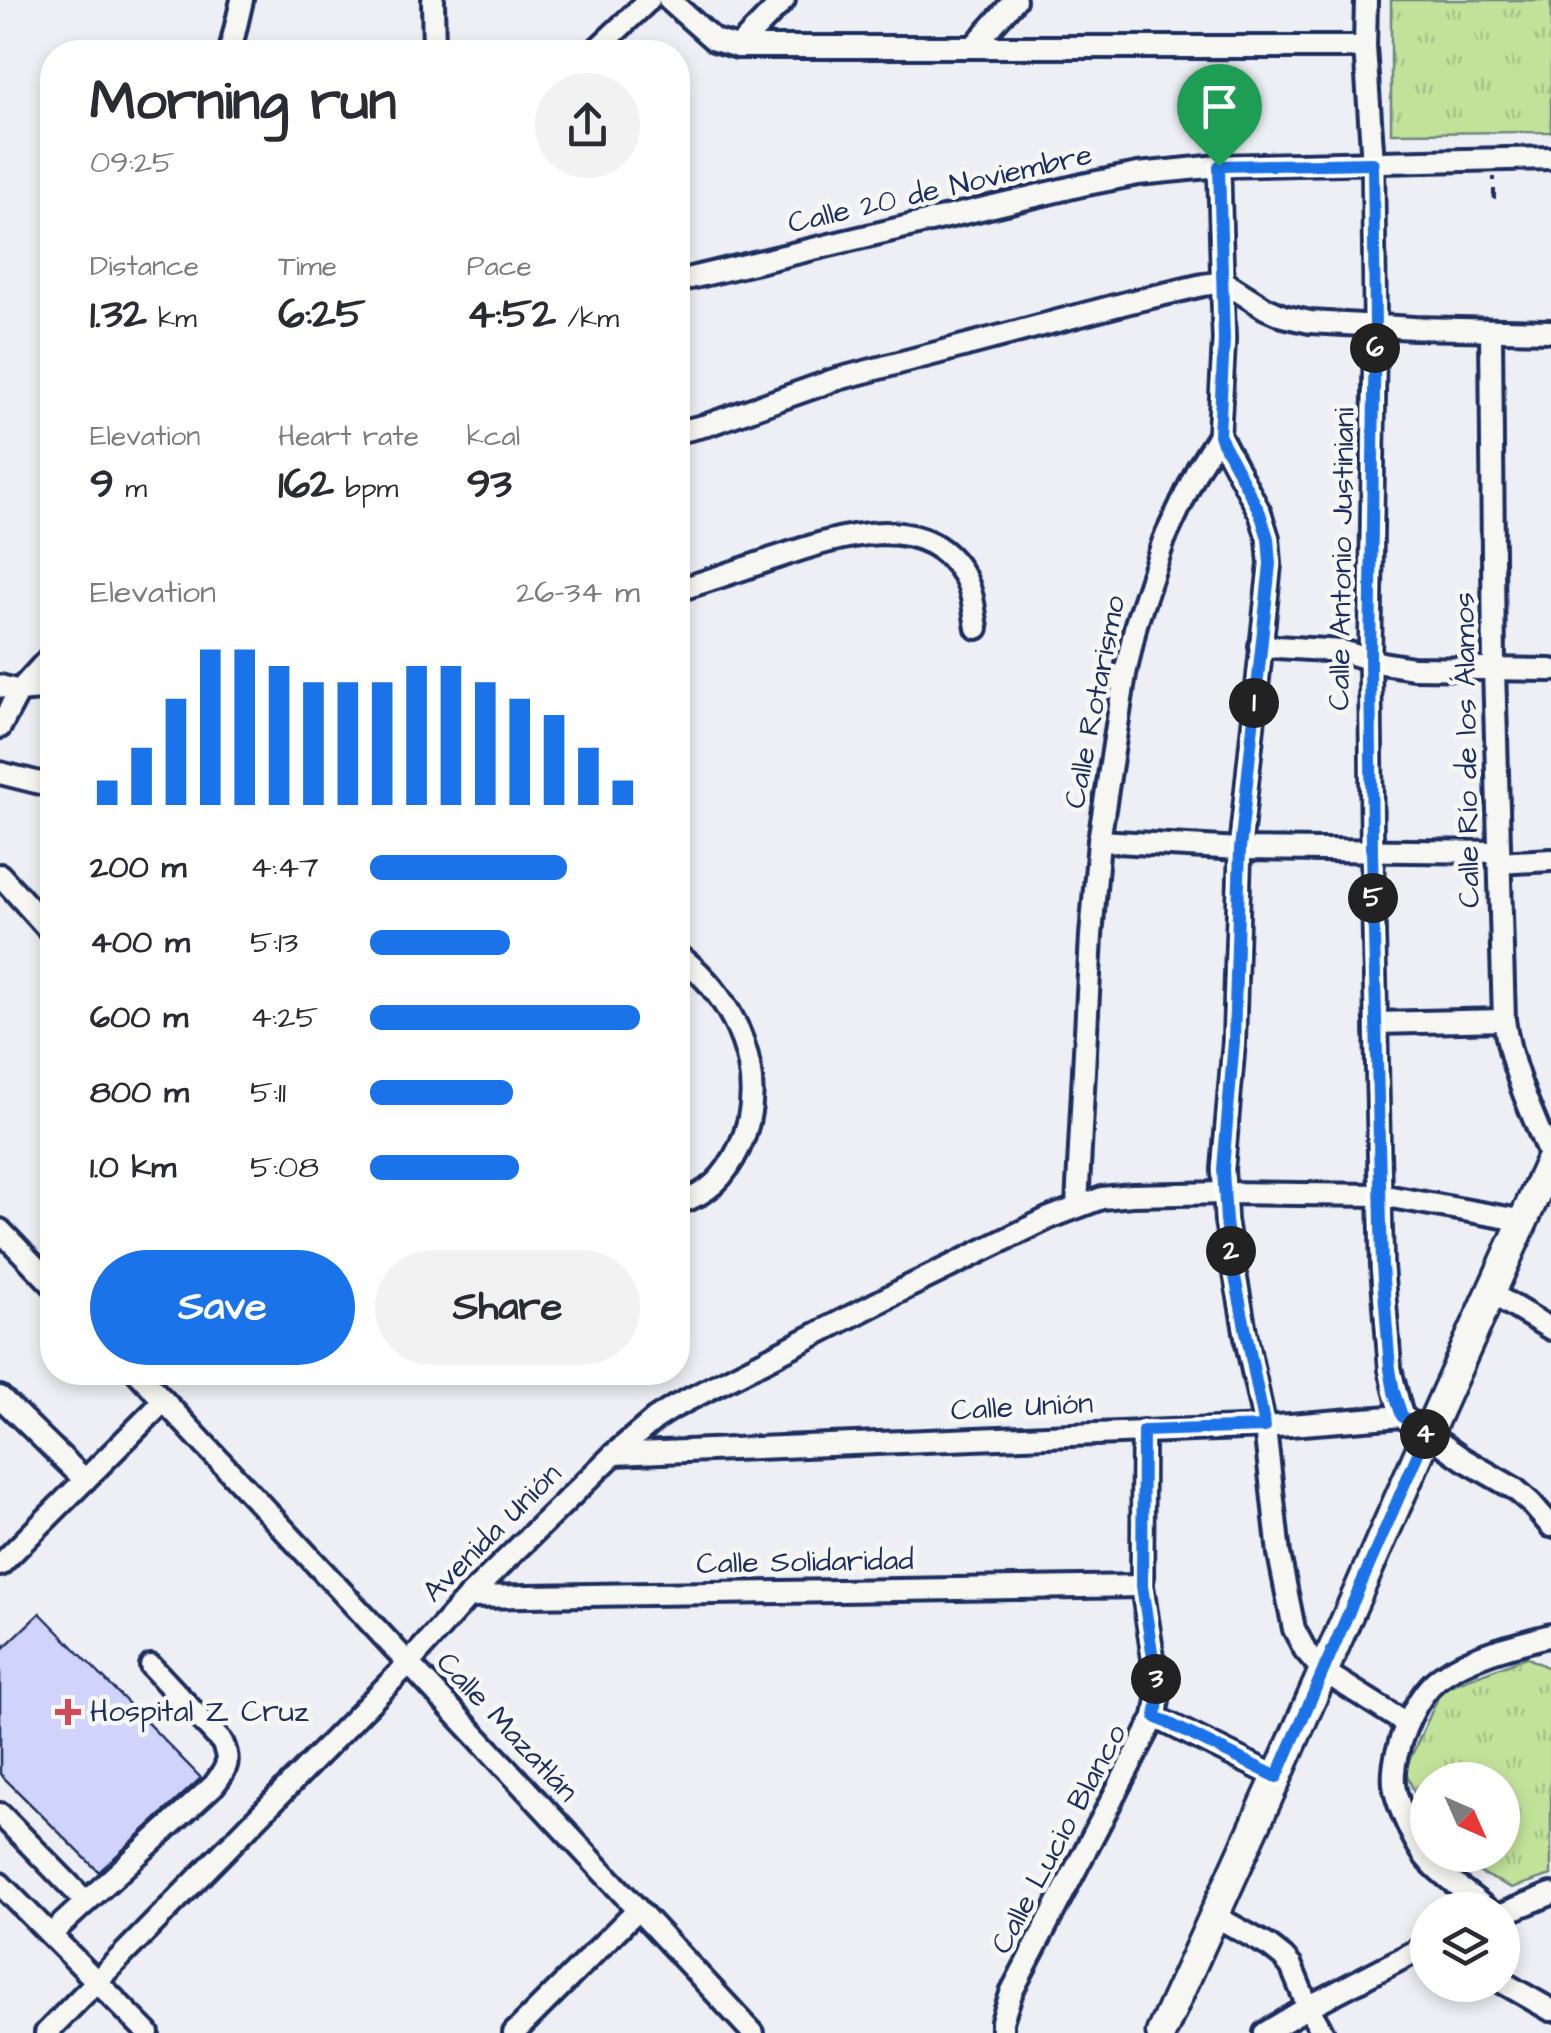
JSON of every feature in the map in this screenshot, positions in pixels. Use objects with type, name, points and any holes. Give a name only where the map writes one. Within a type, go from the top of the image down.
[{"type":"main road","points":[[1161,2033],[1551,1160]]},
{"type":"street","points":[[233,40],[242,0]]},
{"type":"street","points":[[607,40],[649,0]]},
{"type":"street","points":[[669,0],[714,40],[738,48],[1365,47]]},
{"type":"street","points":[[738,48],[784,0]]},
{"type":"street","points":[[974,46],[1015,0]]},
{"type":"street","name":"Calle Antonio Justiniani","points":[[1366,0],[1375,326],[1370,659],[1380,1195],[1390,1369],[1402,1416]]},
{"type":"street","points":[[434,40],[436,2]]},
{"type":"street","name":"Calle 20 de Noviembre","points":[[690,278],[1138,174],[1219,166],[1551,158]]},
{"type":"street","name":"Calle Rotarismo","points":[[1077,1206],[1091,936],[1099,841],[1116,728],[1136,624],[1164,540],[1198,468],[1219,435],[1224,282],[1219,166]]},
{"type":"street","points":[[690,429],[834,380],[1130,302],[1224,282],[1264,308],[1310,322],[1551,331]]},
{"type":"street","name":"Calle Río de los Álamos","points":[[1490,331],[1504,1020],[1526,1102],[1551,1160]]},
{"type":"street","points":[[1219,435],[1260,513],[1268,538],[1268,599],[1240,849],[1234,1041],[1223,1169],[1235,1278],[1265,1427],[1288,1605],[1300,1640],[1323,1671],[1407,1724]]},
{"type":"street","points":[[690,586],[844,537],[904,534],[946,554],[964,575],[977,628]]},
{"type":"street","points":[[1260,646],[1342,651],[1413,668],[1551,670]]},
{"type":"street","points":[[0,728],[10,688],[40,664]]},
{"type":"street","points":[[10,688],[40,688]]},
{"type":"street","points":[[0,774],[40,783]]},
{"type":"street","points":[[1099,841],[1551,860]]},
{"type":"street","points":[[0,874],[40,919]]},
{"type":"street","points":[[690,964],[738,1028],[751,1068],[750,1111],[743,1139],[715,1186],[690,1200]]},
{"type":"street","points":[[1377,1023],[1504,1020]]},
{"type":"street","name":"Avenida Unión","points":[[46,2033],[408,1664],[468,1597],[614,1454],[674,1407],[910,1286],[1077,1206],[1102,1198],[1224,1193],[1380,1195],[1525,1221]]},
{"type":"street","points":[[0,1230],[40,1272]]},
{"type":"street","points":[[1492,1293],[1551,1329]]},
{"type":"street","name":"Calle Mazatlán","points":[[150,1385],[753,2033]]},
{"type":"street","points":[[0,1396],[84,1480]]},
{"type":"street","points":[[2,1560],[164,1400]]},
{"type":"street","points":[[1402,1416],[1515,1489],[1551,1526]]},
{"type":"street","name":"Calle Unión","points":[[614,1454],[1265,1427],[1402,1416]]},
{"type":"street","name":"Calle Lucio Blanco","points":[[1002,2033],[1012,1991],[1156,1717],[1157,1684],[1142,1586],[1143,1431]]},
{"type":"street","name":"Calle Solidaridad","points":[[468,1597],[1142,1586]]},
{"type":"street","points":[[1466,1892],[1428,1860],[1396,1798],[1394,1767],[1407,1724],[1422,1696],[1443,1674],[1511,1646],[1551,1635]]},
{"type":"street","points":[[51,1934],[226,1770],[228,1755],[222,1742],[151,1666]]},
{"type":"street","points":[[1156,1717],[1277,1777]]},
{"type":"street","points":[[0,1814],[86,1902]]},
{"type":"street","points":[[0,1884],[148,2033]]},
{"type":"street","points":[[1520,1907],[1551,1894]]},
{"type":"street","points":[[514,2033],[637,1910]]},
{"type":"street","points":[[1213,1915],[1283,1957],[1324,2033]]},
{"type":"street","points":[[1264,2033],[1410,1954]]},
{"type":"street","points":[[1520,1992],[1551,2010]]},
{"type":"green space","points":[[1391,0],[1551,0],[1551,132],[1391,133]]},
{"type":"green space","points":[[1526,1657],[1551,1669],[1551,1875],[1512,1888],[1478,1872],[1520,1872],[1520,1762],[1410,1762],[1410,1782],[1405,1770],[1442,1689]]},
{"type":"building","name":"Hospital Z Cruz","points":[[40,1613],[201,1778],[99,1872],[0,1774],[0,1651]]},
{"type":"place","name":"Hospital Z Cruz","points":[[68,1712]]},
{"type":"route","points":[[1373,163],[1370,659],[1382,1266],[1394,1392],[1402,1416],[1426,1435],[1277,1777],[1156,1717],[1157,1684],[1142,1586],[1143,1431],[1265,1427],[1232,1262],[1223,1169],[1234,1041],[1240,849],[1270,564],[1268,538],[1260,513],[1219,435],[1224,282],[1219,166],[1373,163]]}]
